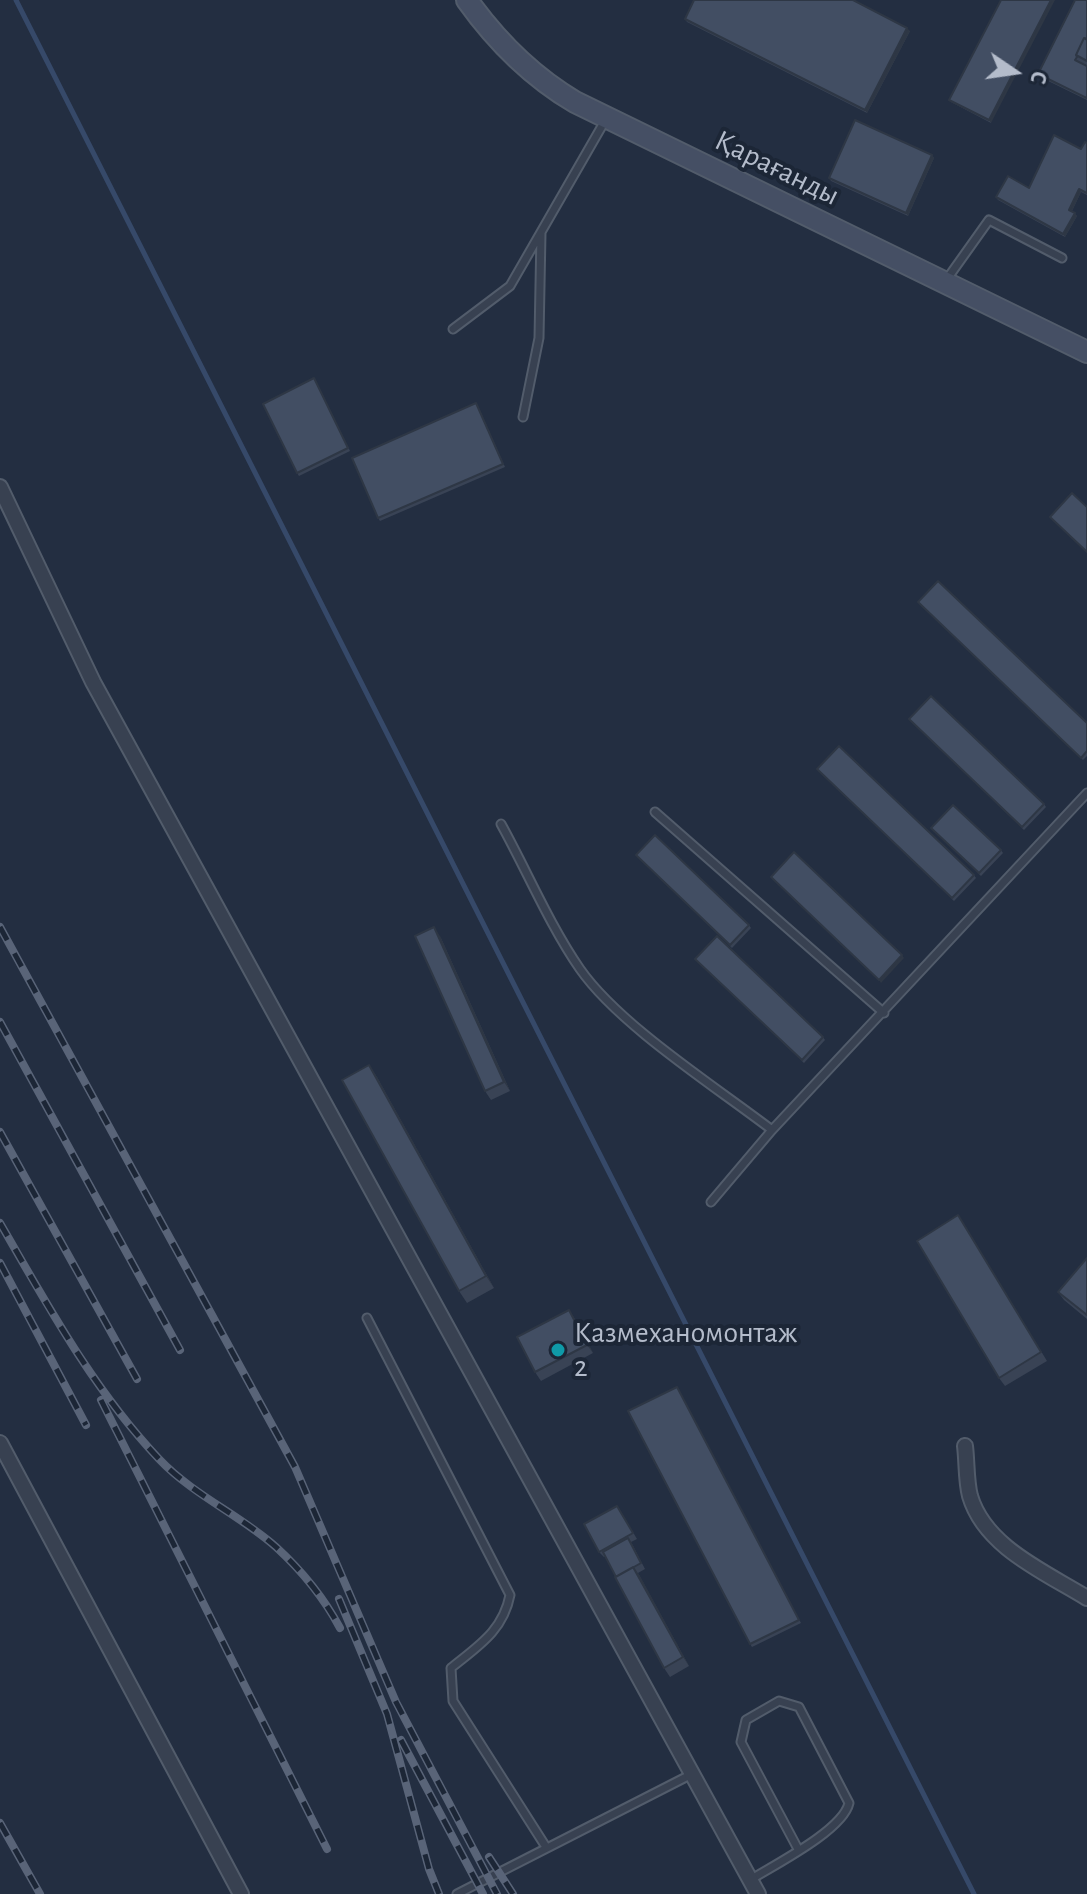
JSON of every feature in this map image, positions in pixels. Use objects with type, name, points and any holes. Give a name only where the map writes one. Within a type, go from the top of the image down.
[{"type":"main road","name":"Қарағанды","points":[[467,0],[513,56],[546,85],[943,284],[1087,352]]},
{"type":"street","points":[[0,487],[93,682],[758,1894]]},
{"type":"street","points":[[0,1443],[241,1894]]},
{"type":"street","points":[[965,1446],[970,1494],[979,1518],[996,1538],[1087,1598]]},
{"type":"lane","points":[[453,329],[510,286],[607,117]]},
{"type":"lane","points":[[943,284],[989,220],[1062,258]]},
{"type":"lane","points":[[523,417],[539,338],[541,231]]},
{"type":"lane","points":[[711,1202],[772,1130],[1087,793]]},
{"type":"lane","points":[[655,812],[884,1013]]},
{"type":"lane","points":[[501,824],[580,969],[599,991],[632,1022],[772,1130]]},
{"type":"lane","points":[[367,1318],[510,1595],[506,1617],[497,1630],[451,1668],[453,1701],[546,1847]]},
{"type":"lane","points":[[750,1880],[840,1822],[849,1803],[799,1707],[779,1701],[746,1720],[741,1742],[798,1849]]},
{"type":"lane","points":[[457,1894],[692,1774]]},
{"type":"building","points":[[694,0],[853,0],[907,28],[865,110],[685,19]]},
{"type":"building","points":[[1001,0],[1051,0],[989,120],[949,100]]},
{"type":"building","points":[[1075,0],[1087,0],[1087,37],[1075,60],[1087,66],[1087,98],[1038,74]]},
{"type":"building","points":[[1084,38],[1087,40],[1087,61],[1076,55]]},
{"type":"building","points":[[855,120],[932,155],[906,213],[829,178]]},
{"type":"building","points":[[1054,135],[1081,149],[1087,143],[1087,193],[1079,189],[1069,210],[1075,213],[1063,234],[996,197],[1008,176],[1029,188]]},
{"type":"building","points":[[314,378],[348,448],[297,473],[263,404]]},
{"type":"building","points":[[476,403],[503,464],[378,518],[352,458]]},
{"type":"building","points":[[1072,493],[1087,507],[1087,552],[1050,517]]},
{"type":"building","points":[[938,581],[1087,723],[1087,751],[1081,758],[918,602]]},
{"type":"building","points":[[931,696],[1044,804],[1022,827],[909,719]]},
{"type":"building","points":[[839,746],[974,875],[952,898],[817,769]]},
{"type":"building","points":[[953,805],[1001,850],[979,873],[931,828]]},
{"type":"building","points":[[655,835],[749,925],[730,945],[636,855]]},
{"type":"building","points":[[794,852],[902,955],[879,980],[771,877]]},
{"type":"building","points":[[434,927],[504,1082],[485,1091],[415,936]]},
{"type":"building","points":[[717,936],[823,1037],[802,1060],[695,959]]},
{"type":"building","points":[[369,1065],[486,1276],[459,1291],[342,1080]]},
{"type":"building","points":[[958,1215],[1041,1352],[999,1378],[917,1241]]},
{"type":"building","points":[[1087,1258],[1087,1315],[1058,1292]]},
{"type":"building","name":"Казмеханомонтаж 2","points":[[569,1310],[587,1345],[535,1372],[517,1337]]},
{"type":"building","points":[[677,1387],[799,1620],[750,1644],[628,1411]]},
{"type":"building","points":[[617,1506],[633,1533],[599,1552],[584,1524]]},
{"type":"building","points":[[628,1538],[641,1563],[616,1577],[603,1552]]},
{"type":"building","points":[[633,1567],[683,1657],[664,1668],[615,1577]]},
{"type":"waterway","points":[[16,0],[974,1894]]},
{"type":"railway","points":[[0,927],[295,1467],[396,1702],[497,1894]]},
{"type":"railway","points":[[0,1022],[180,1350]]},
{"type":"railway","points":[[0,1132],[137,1379]]},
{"type":"railway","points":[[0,1223],[73,1346],[135,1432],[172,1472],[285,1556],[319,1595],[340,1628]]},
{"type":"railway","points":[[0,1263],[86,1425]]},
{"type":"railway","points":[[101,1400],[327,1849]]},
{"type":"railway","points":[[339,1599],[387,1714],[429,1869],[439,1894]]},
{"type":"railway","points":[[401,1740],[483,1894]]},
{"type":"railway","points":[[0,1823],[40,1894]]},
{"type":"railway","points":[[489,1857],[513,1894]]},
{"type":"place","name":"Казмеханомонтаж 2","points":[[558,1350]]}]
